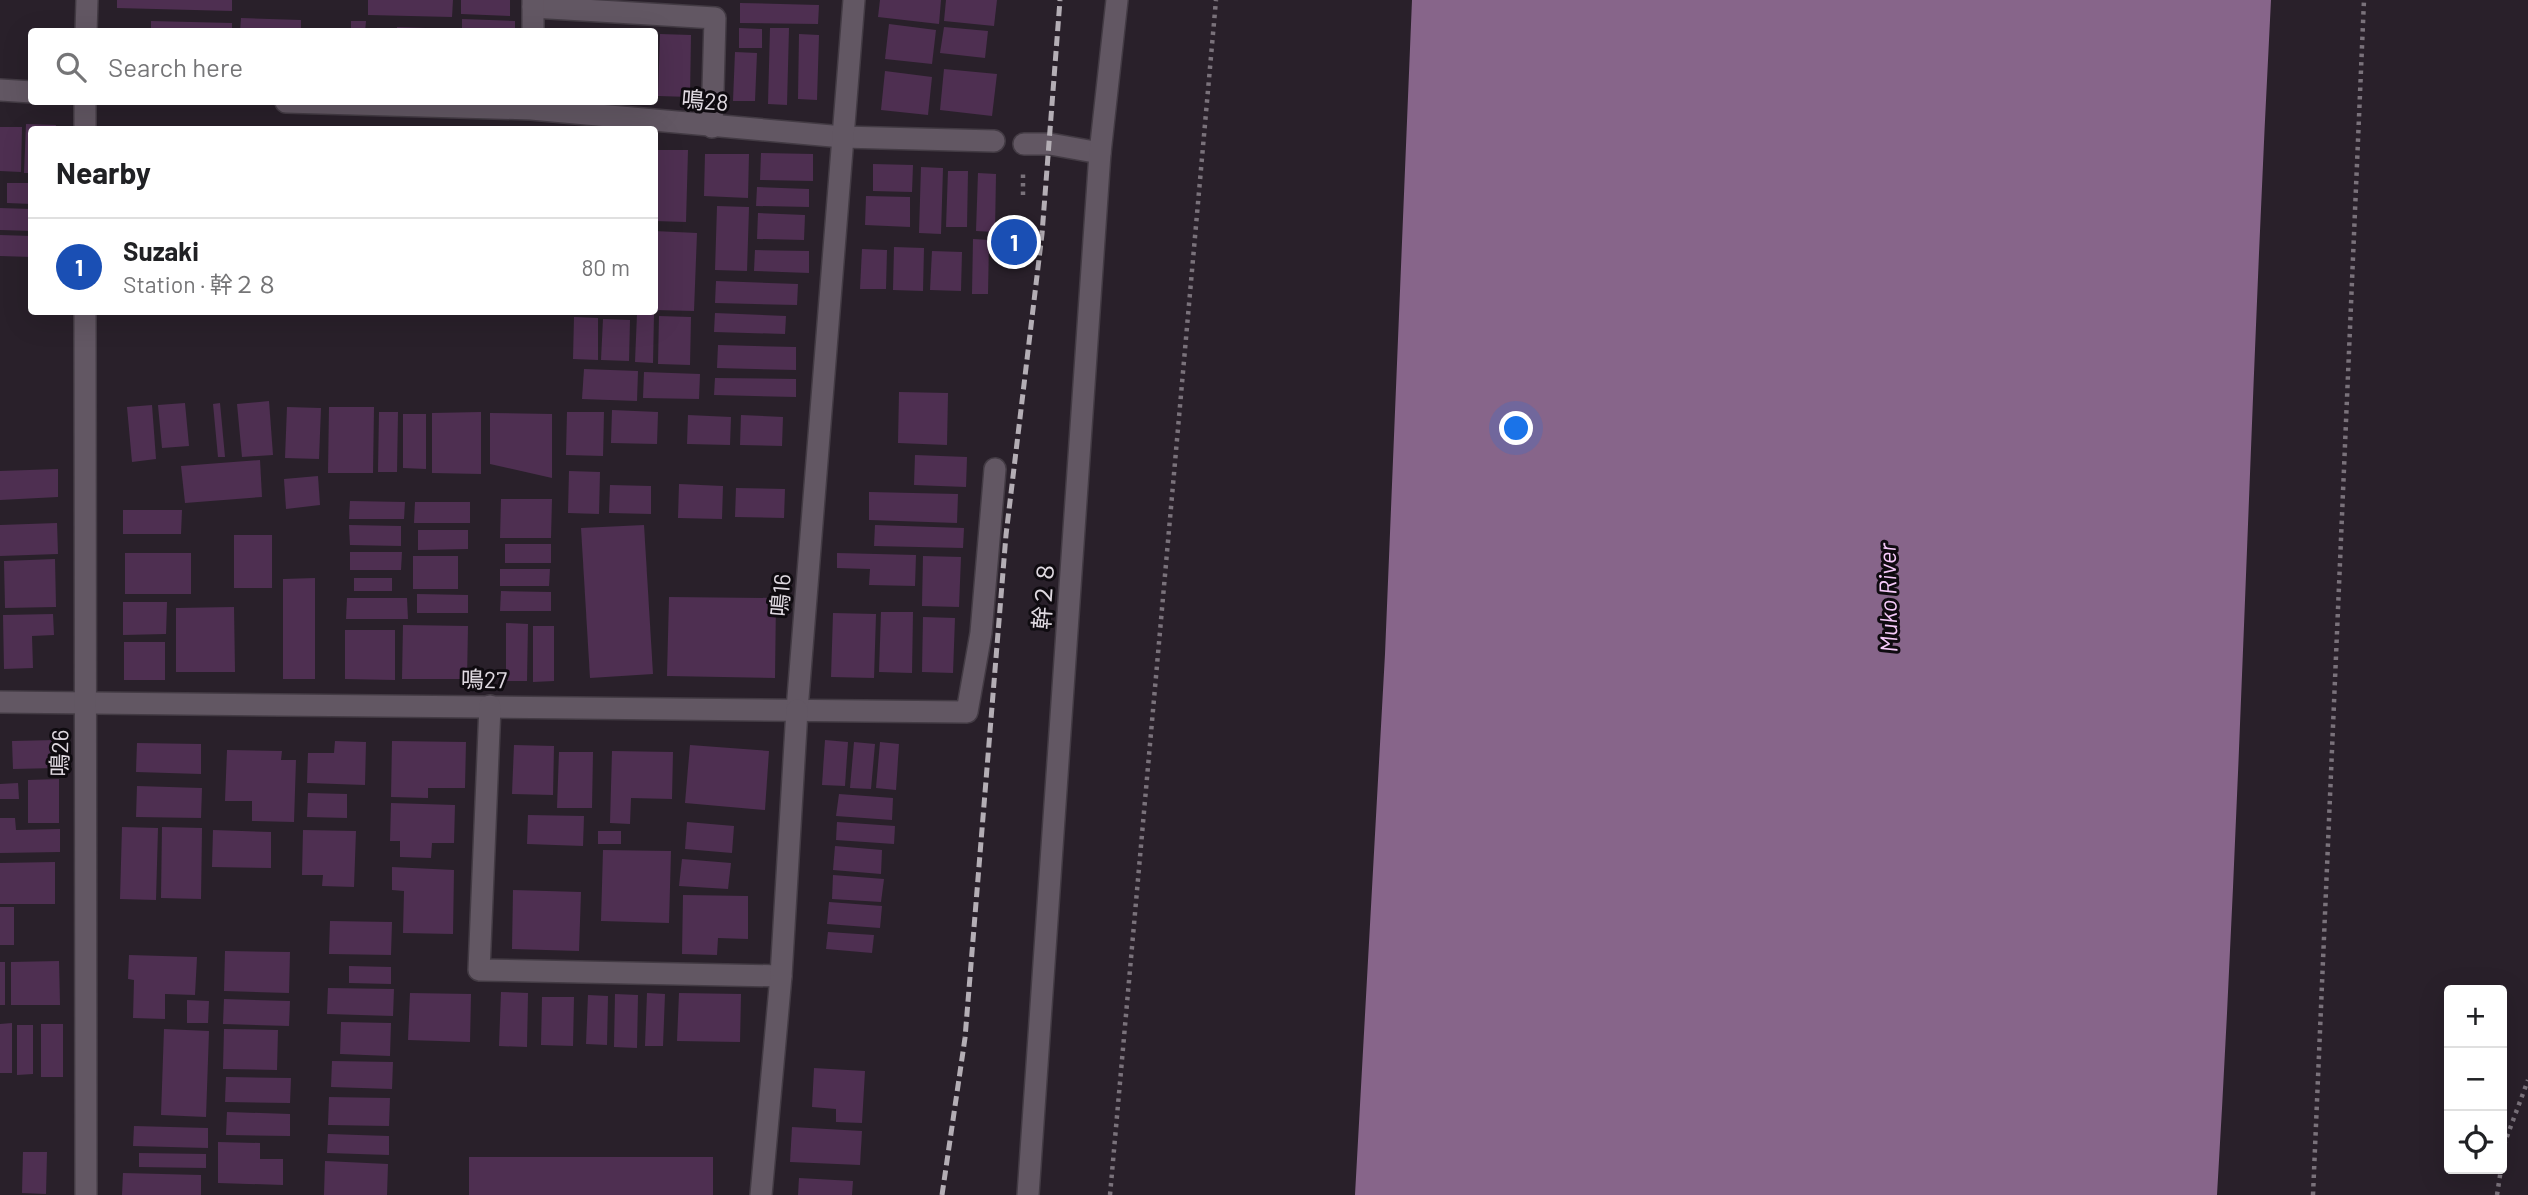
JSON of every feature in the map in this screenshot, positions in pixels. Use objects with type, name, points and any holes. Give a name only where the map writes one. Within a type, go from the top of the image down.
[{"type":"street","points":[[86,28],[87,0]]},
{"type":"street","name":"鳴16","points":[[761,1195],[782,976],[797,710],[854,0]]},
{"type":"street","name":"幹２８","points":[[1028,1195],[1100,153],[1117,0]]},
{"type":"street","points":[[533,28],[533,3],[715,18],[712,127]]},
{"type":"street","points":[[0,90],[28,92]]},
{"type":"street","points":[[85,105],[85,126]]},
{"type":"street","name":"鳴28","points":[[531,105],[712,127],[843,137],[994,142]]},
{"type":"street","points":[[1024,144],[1050,144],[1100,153]]},
{"type":"street","name":"鳴26","points":[[85,315],[86,1195]]},
{"type":"street","name":"鳴27","points":[[0,702],[86,700],[967,712],[981,633],[995,469]]},
{"type":"street","points":[[490,706],[479,970],[782,976]]},
{"type":"path","points":[[1110,1195],[1216,0]]},
{"type":"path","points":[[2313,1195],[2364,0]]},
{"type":"path","points":[[2507,1138],[2528,1080]]},
{"type":"path","points":[[2497,1195],[2500,1174]]},
{"type":"water","name":"Muko River","points":[[1412,0],[2271,0],[2233,896],[2217,1195],[1355,1195],[1385,654]]},
{"type":"building","points":[[117,0],[232,0],[232,11],[117,8]]},
{"type":"building","points":[[368,0],[453,0],[452,17],[368,15]]},
{"type":"building","points":[[461,0],[510,0],[510,16],[461,14]]},
{"type":"building","points":[[880,0],[941,0],[939,24],[878,17]]},
{"type":"building","points":[[946,0],[997,0],[994,26],[944,21]]},
{"type":"building","points":[[740,3],[819,5],[818,24],[740,23]]},
{"type":"building","points":[[241,18],[301,20],[301,28],[240,28]]},
{"type":"building","points":[[462,19],[515,21],[515,28],[462,28]]},
{"type":"building","points":[[151,21],[232,23],[232,28],[151,28]]},
{"type":"building","points":[[351,21],[366,21],[365,28],[351,28]]},
{"type":"building","points":[[889,24],[936,30],[932,64],[885,59]]},
{"type":"building","points":[[944,27],[988,31],[985,58],[940,53]]},
{"type":"building","points":[[739,28],[762,29],[762,48],[739,48]]},
{"type":"building","points":[[770,28],[789,28],[787,105],[768,104]]},
{"type":"building","points":[[660,34],[691,35],[690,97],[658,96]]},
{"type":"building","points":[[799,34],[819,35],[817,100],[798,99]]},
{"type":"building","points":[[735,52],[757,53],[755,101],[733,101]]},
{"type":"building","points":[[944,69],[997,74],[992,116],[940,110]]},
{"type":"building","points":[[885,71],[932,77],[928,115],[881,110]]},
{"type":"building","points":[[26,124],[56,125],[28,126],[28,173],[24,173]]},
{"type":"building","points":[[0,127],[22,127],[21,172],[0,171]]},
{"type":"building","points":[[658,150],[688,150],[686,222],[658,221]]},
{"type":"building","points":[[761,153],[813,154],[813,181],[760,180]]},
{"type":"building","points":[[705,154],[749,154],[748,198],[704,196]]},
{"type":"building","points":[[873,164],[913,165],[912,192],[873,191]]},
{"type":"building","points":[[921,167],[943,168],[941,234],[919,233]]},
{"type":"building","points":[[948,171],[968,171],[967,227],[946,227]]},
{"type":"building","points":[[978,173],[996,174],[995,232],[976,231]]},
{"type":"building","points":[[7,183],[28,183],[28,204],[7,203]]},
{"type":"building","points":[[757,187],[809,189],[809,207],[756,206]]},
{"type":"building","points":[[866,196],[910,197],[910,227],[865,225]]},
{"type":"building","points":[[717,206],[749,207],[747,271],[715,270]]},
{"type":"building","points":[[0,208],[28,209],[28,231],[0,230]]},
{"type":"building","points":[[758,213],[805,215],[804,240],[757,239]]},
{"type":"building","points":[[658,231],[697,233],[694,311],[658,310]]},
{"type":"building","points":[[0,235],[28,236],[28,257],[0,256]]},
{"type":"building","points":[[973,239],[989,240],[988,294],[972,294]]},
{"type":"building","points":[[894,247],[924,248],[923,291],[893,290]]},
{"type":"building","points":[[862,249],[887,250],[886,289],[860,289]]},
{"type":"building","points":[[755,250],[809,251],[809,273],[754,271]]},
{"type":"building","points":[[932,251],[962,252],[961,291],[930,290]]},
{"type":"building","points":[[716,281],[798,284],[797,305],[715,303]]},
{"type":"building","points":[[715,313],[786,316],[785,334],[714,332]]},
{"type":"building","points":[[637,315],[654,315],[653,363],[635,362]]},
{"type":"building","points":[[659,316],[691,317],[690,365],[658,364]]},
{"type":"building","points":[[574,317],[598,318],[598,360],[573,359]]},
{"type":"building","points":[[603,319],[630,320],[629,361],[601,360]]},
{"type":"building","points":[[718,345],[796,347],[796,370],[717,368]]},
{"type":"building","points":[[584,369],[638,371],[637,401],[582,399]]},
{"type":"building","points":[[644,372],[700,374],[699,399],[643,398]]},
{"type":"building","points":[[715,378],[796,379],[796,397],[714,395]]},
{"type":"building","points":[[899,392],[948,393],[947,445],[898,443]]},
{"type":"building","points":[[269,401],[273,455],[242,457],[237,404]]},
{"type":"building","points":[[185,403],[189,446],[162,448],[158,405]]},
{"type":"building","points":[[220,403],[225,457],[218,457],[213,404]]},
{"type":"building","points":[[152,405],[156,459],[132,462],[127,407]]},
{"type":"building","points":[[287,407],[321,408],[319,459],[285,458]]},
{"type":"building","points":[[329,407],[374,407],[373,473],[328,473]]},
{"type":"building","points":[[612,410],[658,412],[657,444],[611,443]]},
{"type":"building","points":[[379,412],[398,412],[397,472],[378,472]]},
{"type":"building","points":[[481,412],[481,474],[432,473],[432,413]]},
{"type":"building","points":[[567,412],[604,412],[603,456],[566,455]]},
{"type":"building","points":[[490,413],[552,414],[552,478],[490,464]]},
{"type":"building","points":[[403,414],[426,414],[426,469],[403,468]]},
{"type":"building","points":[[688,415],[731,417],[730,445],[687,444]]},
{"type":"building","points":[[741,415],[783,417],[782,446],[740,445]]},
{"type":"building","points":[[915,455],[967,457],[966,487],[914,485]]},
{"type":"building","points":[[260,460],[262,497],[185,503],[181,466]]},
{"type":"building","points":[[58,469],[58,497],[0,500],[0,471]]},
{"type":"building","points":[[569,471],[600,472],[599,514],[568,513]]},
{"type":"building","points":[[318,476],[320,505],[286,509],[284,479]]},
{"type":"building","points":[[679,484],[723,486],[722,519],[678,518]]},
{"type":"building","points":[[610,485],[651,486],[651,514],[609,513]]},
{"type":"building","points":[[736,488],[785,489],[784,518],[735,517]]},
{"type":"building","points":[[869,492],[958,494],[957,523],[869,520]]},
{"type":"building","points":[[501,499],[552,499],[551,538],[500,538]]},
{"type":"building","points":[[350,501],[405,502],[404,519],[349,519]]},
{"type":"building","points":[[415,502],[470,502],[470,523],[414,523]]},
{"type":"building","points":[[123,510],[182,510],[181,534],[123,534]]},
{"type":"building","points":[[57,523],[58,554],[0,556],[0,525]]},
{"type":"building","points":[[349,525],[401,526],[401,546],[350,545]]},
{"type":"building","points":[[644,525],[653,674],[590,678],[581,528]]},
{"type":"building","points":[[875,525],[964,528],[963,548],[874,546]]},
{"type":"building","points":[[418,530],[468,530],[468,549],[418,550]]},
{"type":"building","points":[[234,535],[272,535],[272,588],[234,588]]},
{"type":"building","points":[[505,544],[551,544],[551,563],[505,563]]},
{"type":"building","points":[[350,552],[402,552],[401,570],[350,570]]},
{"type":"building","points":[[125,553],[191,553],[191,594],[125,594]]},
{"type":"building","points":[[837,553],[916,555],[915,586],[869,585],[870,569],[837,568]]},
{"type":"building","points":[[413,556],[458,556],[458,589],[413,589]]},
{"type":"building","points":[[923,556],[961,557],[959,607],[922,606]]},
{"type":"building","points":[[55,559],[56,607],[5,608],[4,561]]},
{"type":"building","points":[[500,569],[550,569],[549,586],[500,586]]},
{"type":"building","points":[[315,578],[315,679],[283,679],[283,579]]},
{"type":"building","points":[[354,578],[392,578],[392,591],[354,591]]},
{"type":"building","points":[[501,591],[551,592],[551,611],[500,611]]},
{"type":"building","points":[[417,594],[468,595],[468,613],[417,613]]},
{"type":"building","points":[[669,597],[776,598],[775,678],[667,676]]},
{"type":"building","points":[[347,598],[407,598],[408,619],[346,619]]},
{"type":"building","points":[[123,602],[167,602],[166,634],[123,635]]},
{"type":"building","points":[[234,607],[235,672],[176,672],[176,608]]},
{"type":"building","points":[[881,612],[913,612],[912,673],[879,672]]},
{"type":"building","points":[[833,613],[876,614],[874,678],[831,677]]},
{"type":"building","points":[[53,614],[54,635],[32,636],[33,668],[4,669],[3,615]]},
{"type":"building","points":[[923,617],[955,618],[953,673],[922,672]]},
{"type":"building","points":[[506,623],[528,624],[527,681],[506,681]]},
{"type":"building","points":[[403,625],[468,626],[467,679],[402,679]]},
{"type":"building","points":[[533,626],[554,626],[554,681],[533,682]]},
{"type":"building","points":[[345,630],[395,630],[395,680],[345,679]]},
{"type":"building","points":[[124,642],[165,642],[165,680],[124,680]]},
{"type":"building","points":[[56,740],[56,768],[13,769],[12,741]]},
{"type":"building","points":[[825,740],[848,742],[845,786],[822,785]]},
{"type":"building","points":[[335,741],[366,742],[365,785],[307,783],[308,753],[334,753]]},
{"type":"building","points":[[392,741],[466,742],[465,788],[428,788],[428,798],[391,797]]},
{"type":"building","points":[[854,742],[875,744],[871,789],[850,788]]},
{"type":"building","points":[[880,742],[899,744],[896,790],[876,788]]},
{"type":"building","points":[[137,743],[201,744],[201,774],[136,772]]},
{"type":"building","points":[[514,745],[554,746],[553,795],[512,794]]},
{"type":"building","points":[[690,745],[769,751],[765,810],[685,803]]},
{"type":"building","points":[[227,750],[282,751],[281,760],[296,760],[294,822],[252,821],[252,801],[225,801]]},
{"type":"building","points":[[612,751],[673,752],[672,799],[631,798],[630,824],[610,823]]},
{"type":"building","points":[[559,752],[593,752],[592,808],[557,808]]},
{"type":"building","points":[[59,779],[59,823],[28,823],[28,780]]},
{"type":"building","points":[[18,783],[19,799],[0,799],[0,784]]},
{"type":"building","points":[[137,786],[202,788],[201,818],[136,817]]},
{"type":"building","points":[[308,793],[347,794],[347,818],[307,817]]},
{"type":"building","points":[[839,794],[893,798],[892,820],[836,816]]},
{"type":"building","points":[[391,803],[455,805],[454,843],[432,843],[431,858],[400,857],[400,841],[390,841]]},
{"type":"building","points":[[528,815],[584,816],[583,846],[527,844]]},
{"type":"building","points":[[0,818],[15,818],[16,830],[60,829],[60,852],[0,853]]},
{"type":"building","points":[[687,822],[734,826],[732,853],[685,849]]},
{"type":"building","points":[[837,822],[895,826],[894,844],[836,840]]},
{"type":"building","points":[[122,827],[158,828],[156,900],[120,899]]},
{"type":"building","points":[[162,827],[202,828],[201,899],[161,898]]},
{"type":"building","points":[[213,830],[271,832],[271,868],[212,867]]},
{"type":"building","points":[[303,830],[356,831],[354,887],[322,886],[323,875],[302,875]]},
{"type":"building","points":[[598,831],[621,831],[621,844],[598,844]]},
{"type":"building","points":[[835,846],[882,850],[881,874],[833,870]]},
{"type":"building","points":[[603,850],[671,851],[669,923],[601,921]]},
{"type":"building","points":[[682,859],[731,863],[728,889],[679,886]]},
{"type":"building","points":[[55,862],[55,904],[0,904],[0,863]]},
{"type":"building","points":[[392,867],[454,870],[453,934],[403,933],[404,891],[392,890]]},
{"type":"building","points":[[833,875],[884,879],[881,902],[832,899]]},
{"type":"building","points":[[513,890],[581,892],[579,951],[512,949]]},
{"type":"building","points":[[683,895],[748,896],[748,939],[718,938],[717,955],[682,954]]},
{"type":"building","points":[[829,902],[882,906],[880,928],[827,924]]},
{"type":"building","points":[[0,907],[14,907],[14,945],[0,945]]},
{"type":"building","points":[[330,921],[392,922],[391,955],[329,954]]},
{"type":"building","points":[[828,932],[874,935],[872,953],[826,949]]},
{"type":"building","points":[[225,951],[290,952],[289,993],[224,991]]},
{"type":"building","points":[[129,955],[197,957],[195,995],[165,994],[165,1019],[133,1018],[134,980],[128,979]]},
{"type":"building","points":[[59,961],[60,1005],[11,1005],[11,962]]},
{"type":"building","points":[[0,962],[5,962],[5,1005],[0,1005]]},
{"type":"building","points":[[349,966],[391,967],[391,984],[349,983]]},
{"type":"building","points":[[328,988],[394,989],[393,1016],[327,1014]]},
{"type":"building","points":[[501,992],[528,993],[527,1047],[499,1046]]},
{"type":"building","points":[[410,993],[471,994],[470,1042],[408,1040]]},
{"type":"building","points":[[647,993],[665,994],[663,1046],[645,1046]]},
{"type":"building","points":[[679,993],[741,994],[740,1042],[677,1041]]},
{"type":"building","points":[[615,994],[638,995],[637,1048],[614,1047]]},
{"type":"building","points":[[588,995],[608,996],[607,1045],[586,1044]]},
{"type":"building","points":[[542,997],[574,997],[573,1046],[541,1045]]},
{"type":"building","points":[[224,999],[290,1001],[289,1026],[223,1024]]},
{"type":"building","points":[[187,1000],[209,1001],[208,1023],[187,1023]]},
{"type":"building","points":[[341,1022],[391,1023],[390,1056],[340,1054]]},
{"type":"building","points":[[12,1023],[12,1073],[0,1073],[0,1024]]},
{"type":"building","points":[[41,1024],[63,1024],[63,1077],[41,1077]]},
{"type":"building","points":[[17,1025],[33,1025],[33,1074],[17,1075]]},
{"type":"building","points":[[164,1029],[209,1031],[206,1117],[161,1115]]},
{"type":"building","points":[[224,1029],[278,1030],[277,1070],[223,1069]]},
{"type":"building","points":[[332,1061],[393,1062],[392,1089],[331,1087]]},
{"type":"building","points":[[814,1068],[865,1071],[862,1123],[836,1122],[836,1109],[812,1107]]},
{"type":"building","points":[[226,1077],[291,1078],[290,1103],[225,1102]]},
{"type":"building","points":[[329,1097],[390,1098],[389,1126],[328,1125]]},
{"type":"building","points":[[227,1112],[290,1114],[290,1136],[226,1135]]},
{"type":"building","points":[[134,1126],[208,1128],[208,1148],[133,1146]]},
{"type":"building","points":[[792,1127],[862,1131],[860,1165],[790,1162]]},
{"type":"building","points":[[328,1134],[389,1136],[389,1155],[327,1153]]},
{"type":"building","points":[[218,1142],[260,1143],[260,1159],[283,1159],[283,1185],[218,1183]]},
{"type":"building","points":[[23,1152],[47,1152],[46,1194],[22,1193]]},
{"type":"building","points":[[139,1153],[206,1154],[206,1168],[139,1167]]},
{"type":"building","points":[[469,1157],[713,1157],[713,1195],[469,1195]]},
{"type":"building","points":[[325,1161],[388,1164],[387,1195],[324,1195]]},
{"type":"building","points":[[123,1173],[201,1175],[201,1195],[122,1195]]},
{"type":"building","points":[[799,1178],[853,1181],[852,1195],[798,1195]]},
{"type":"railway","points":[[942,1195],[965,1038],[1006,535],[1042,234],[1060,0]]},
{"type":"place","name":"Suzaki","points":[[1014,242]]}]
